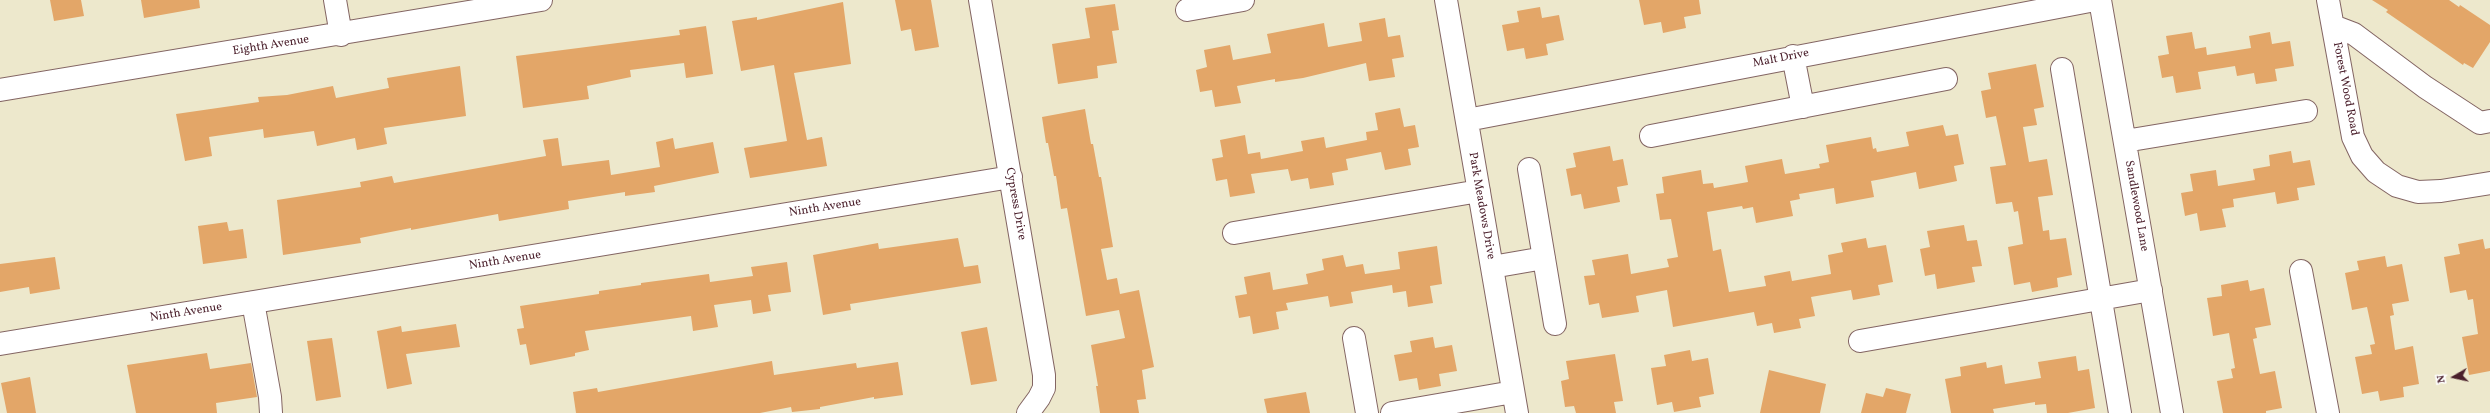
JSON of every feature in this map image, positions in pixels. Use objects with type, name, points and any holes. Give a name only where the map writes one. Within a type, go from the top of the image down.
[{"type":"street","points":[[335,0],[341,35]]},
{"type":"street","name":"Eighth Avenue","points":[[0,90],[341,35],[541,0]]},
{"type":"street","name":"Cypress Drive","points":[[980,0],[1044,375],[1044,388],[1031,410]]},
{"type":"street","points":[[1187,10],[1243,0]]},
{"type":"street","name":"Park Meadows Drive","points":[[1446,0],[1517,413]]},
{"type":"street","name":"Malt Drive","points":[[1467,120],[1793,56],[2095,0]]},
{"type":"street","name":"Sandlewood Lane","points":[[2100,0],[2172,413]]},
{"type":"street","name":"Forest Wood Road","points":[[2328,0],[2353,137],[2362,156],[2376,172],[2397,186],[2418,192],[2441,192],[2490,184]]},
{"type":"street","points":[[2333,26],[2354,34],[2425,87],[2480,123],[2490,121]]},
{"type":"street","points":[[1793,56],[1803,107]]},
{"type":"street","points":[[2062,69],[2120,413]]},
{"type":"street","points":[[1651,136],[1946,79]]},
{"type":"street","points":[[2125,141],[2306,111]]},
{"type":"street","points":[[1529,169],[1555,324]]},
{"type":"street","name":"Ninth Avenue","points":[[0,344],[1011,177]]},
{"type":"street","points":[[1234,233],[1479,191]]},
{"type":"street","points":[[1492,267],[1544,258]]},
{"type":"street","points":[[2301,271],[2328,413]]},
{"type":"street","points":[[1860,341],[2151,290]]},
{"type":"street","points":[[253,302],[270,397],[271,413]]},
{"type":"street","points":[[1354,338],[1367,413]]},
{"type":"street","points":[[1392,413],[1513,392]]},
{"type":"building","points":[[50,0],[81,0],[84,16],[54,21]]},
{"type":"building","points":[[141,0],[199,0],[200,8],[144,18]]},
{"type":"building","points":[[895,0],[931,0],[939,47],[915,51],[911,29],[901,31]]},
{"type":"building","points":[[1639,0],[1699,0],[1701,14],[1684,17],[1686,28],[1663,33],[1661,22],[1644,25]]},
{"type":"building","points":[[2372,0],[2449,0],[2459,7],[2460,5],[2490,25],[2490,42],[2473,68],[2464,63],[2463,65],[2386,12],[2388,10]]},
{"type":"building","points":[[843,2],[851,64],[794,73],[807,140],[822,137],[827,166],[750,178],[744,148],[787,141],[774,65],[741,71],[732,21],[757,17],[757,20]]},
{"type":"building","points":[[1115,4],[1119,30],[1112,31],[1117,63],[1097,66],[1098,78],[1058,84],[1052,44],[1090,38],[1085,8]]},
{"type":"building","points":[[1540,7],[1542,18],[1559,15],[1564,40],[1546,44],[1548,55],[1526,59],[1524,48],[1507,51],[1502,25],[1519,22],[1517,11]]},
{"type":"building","points":[[1385,18],[1388,37],[1400,35],[1404,57],[1392,59],[1395,77],[1369,81],[1366,63],[1303,78],[1275,82],[1275,79],[1237,86],[1241,103],[1215,107],[1212,90],[1200,92],[1196,70],[1207,67],[1204,50],[1230,45],[1233,60],[1271,53],[1267,34],[1324,23],[1328,47],[1362,41],[1359,23]]},
{"type":"building","points":[[706,26],[713,74],[686,78],[684,63],[630,70],[631,77],[587,86],[589,99],[523,108],[516,56],[680,35],[679,30]]},
{"type":"building","points":[[2192,32],[2195,49],[2206,47],[2207,55],[2251,48],[2249,36],[2270,32],[2272,44],[2290,41],[2294,66],[2275,69],[2277,81],[2256,84],[2254,73],[2237,76],[2235,66],[2198,72],[2201,89],[2176,93],[2173,76],[2162,78],[2158,56],[2169,54],[2166,36]]},
{"type":"building","points":[[2036,64],[2044,107],[2034,109],[2037,125],[2023,127],[2029,162],[2047,159],[2053,195],[2038,197],[2043,231],[2049,230],[2050,240],[2066,238],[2072,275],[2057,278],[2058,287],[2032,292],[2030,282],[2014,285],[2008,247],[2023,244],[2018,211],[2014,212],[2012,202],[1996,204],[1990,167],[2006,165],[1996,116],[1986,118],[1981,91],[1991,89],[1988,73]]},
{"type":"building","points":[[460,66],[466,116],[384,128],[387,144],[357,150],[355,138],[317,146],[314,131],[264,138],[263,129],[209,137],[212,156],[185,161],[176,114],[259,102],[258,97],[287,95],[333,86],[336,98],[389,88],[387,78]]},
{"type":"building","points":[[1400,108],[1404,127],[1415,125],[1419,147],[1408,149],[1411,165],[1385,170],[1381,152],[1346,159],[1348,170],[1332,173],[1334,185],[1310,189],[1308,178],[1291,181],[1288,169],[1251,174],[1255,193],[1230,197],[1227,179],[1216,181],[1212,159],[1223,157],[1220,140],[1245,135],[1248,154],[1260,152],[1261,159],[1303,151],[1301,141],[1324,137],[1326,148],[1367,140],[1366,132],[1378,130],[1375,113]]},
{"type":"building","points":[[1085,109],[1091,144],[1093,144],[1099,177],[1101,177],[1113,247],[1101,249],[1107,280],[1117,278],[1120,294],[1139,290],[1154,367],[1142,370],[1146,399],[1137,400],[1139,413],[1100,413],[1096,386],[1098,386],[1091,345],[1125,338],[1119,310],[1086,316],[1067,208],[1061,209],[1056,176],[1054,176],[1048,143],[1046,143],[1042,117]]},
{"type":"building","points":[[1943,125],[1946,136],[1958,134],[1964,164],[1954,166],[1957,181],[1919,189],[1916,172],[1871,181],[1874,197],[1836,204],[1834,188],[1799,194],[1800,199],[1790,201],[1793,216],[1756,223],[1753,207],[1743,209],[1742,206],[1707,212],[1713,251],[1721,249],[1729,292],[1766,286],[1764,276],[1790,271],[1792,281],[1831,274],[1828,255],[1843,252],[1841,243],[1866,238],[1868,248],[1886,245],[1893,282],[1878,285],[1880,295],[1853,300],[1851,290],[1811,297],[1815,316],[1799,319],[1801,328],[1774,333],[1772,323],[1757,326],[1754,312],[1673,327],[1667,290],[1636,296],[1639,312],[1602,318],[1599,303],[1589,305],[1584,276],[1595,275],[1592,260],[1628,254],[1631,274],[1669,267],[1667,259],[1678,257],[1671,219],[1660,220],[1656,194],[1664,193],[1662,177],[1701,170],[1703,184],[1713,183],[1714,188],[1748,182],[1745,166],[1782,159],[1785,174],[1820,168],[1819,164],[1829,162],[1826,145],[1871,137],[1873,149],[1876,148],[1877,152],[1909,146],[1906,132]]},
{"type":"building","points":[[558,138],[562,166],[609,160],[611,175],[660,167],[656,142],[673,138],[675,149],[713,142],[719,173],[654,186],[655,192],[625,196],[625,192],[568,201],[569,209],[499,221],[498,214],[360,238],[361,243],[283,255],[277,200],[361,187],[360,182],[392,176],[394,183],[546,156],[543,140]]},
{"type":"building","points":[[1610,146],[1613,161],[1623,159],[1628,185],[1617,187],[1620,202],[1584,209],[1581,194],[1571,196],[1566,169],[1576,167],[1573,153]]},
{"type":"building","points":[[2291,151],[2293,163],[2310,160],[2315,185],[2297,188],[2299,200],[2277,204],[2275,192],[2233,199],[2234,207],[2222,209],[2226,227],[2200,231],[2197,213],[2185,216],[2181,193],[2193,191],[2190,174],[2216,170],[2218,186],[2255,180],[2253,169],[2270,166],[2269,155]]},
{"type":"building","points":[[227,222],[229,231],[243,229],[247,258],[203,264],[198,226]]},
{"type":"building","points":[[1964,225],[1967,241],[1977,240],[1982,266],[1972,267],[1975,282],[1937,289],[1935,274],[1925,276],[1920,249],[1930,247],[1927,231]]},
{"type":"building","points":[[958,238],[964,267],[978,265],[981,283],[850,304],[851,310],[823,315],[813,255],[878,243],[879,249]]},
{"type":"building","points":[[2483,239],[2485,249],[2490,248],[2490,371],[2469,375],[2462,337],[2478,334],[2473,299],[2468,300],[2466,290],[2450,293],[2444,257],[2460,254],[2458,244]]},
{"type":"building","points":[[1437,246],[1442,284],[1430,286],[1433,303],[1408,307],[1406,291],[1393,293],[1392,285],[1351,292],[1353,303],[1330,307],[1328,296],[1286,303],[1288,310],[1276,312],[1279,329],[1253,334],[1250,316],[1239,318],[1235,296],[1247,294],[1244,277],[1270,272],[1273,290],[1308,284],[1306,274],[1324,270],[1322,259],[1343,255],[1346,267],[1363,264],[1365,274],[1400,269],[1398,252]]},
{"type":"building","points":[[2385,256],[2387,267],[2402,264],[2409,301],[2392,304],[2394,315],[2390,316],[2395,350],[2413,346],[2419,384],[2403,387],[2404,397],[2380,401],[2378,391],[2362,394],[2355,357],[2372,354],[2370,345],[2375,344],[2367,307],[2352,310],[2345,273],[2359,270],[2357,261]]},
{"type":"building","points":[[55,257],[60,289],[30,294],[29,287],[0,292],[0,264]]},
{"type":"building","points":[[787,262],[791,292],[768,295],[771,311],[753,314],[751,300],[714,305],[718,327],[693,331],[691,316],[585,331],[589,350],[575,353],[575,356],[530,365],[526,344],[520,345],[517,329],[524,328],[520,306],[599,294],[599,291],[641,285],[641,283],[709,274],[710,282],[753,276],[751,267]]},
{"type":"building","points":[[2248,280],[2250,291],[2264,288],[2271,325],[2255,328],[2257,338],[2253,339],[2260,374],[2275,371],[2282,408],[2266,411],[2266,413],[2223,413],[2217,381],[2233,378],[2231,369],[2235,368],[2229,333],[2213,336],[2207,298],[2222,296],[2221,285]]},
{"type":"building","points":[[456,324],[460,347],[406,354],[412,384],[387,389],[377,331],[401,326],[402,332]]},
{"type":"building","points":[[987,327],[997,381],[971,385],[961,332]]},
{"type":"building","points":[[1433,337],[1435,348],[1452,345],[1457,371],[1439,374],[1441,386],[1419,390],[1417,378],[1399,381],[1394,355],[1412,352],[1410,341]]},
{"type":"building","points":[[332,338],[341,397],[316,401],[307,341]]},
{"type":"building","points":[[1690,350],[1692,361],[1708,358],[1714,394],[1699,397],[1701,407],[1674,412],[1672,402],[1657,405],[1651,368],[1666,366],[1664,355]]},
{"type":"building","points":[[207,353],[210,369],[251,363],[257,397],[216,403],[217,413],[136,413],[127,365]]},
{"type":"building","points":[[1615,354],[1623,401],[1614,402],[1616,413],[1576,413],[1574,406],[1565,407],[1561,381],[1569,379],[1566,361]]},
{"type":"building","points":[[2076,356],[2078,371],[2089,369],[2095,408],[2068,413],[2047,413],[2046,404],[2035,405],[2035,402],[1993,409],[1994,413],[1951,413],[1945,379],[1961,376],[1960,367],[1986,362],[1987,368],[2002,365],[2005,384],[2041,378],[2038,362]]},
{"type":"building","points":[[772,361],[774,375],[856,363],[857,368],[898,362],[903,395],[874,399],[874,397],[820,407],[820,409],[792,412],[791,407],[760,413],[576,413],[573,392],[597,388],[598,392]]},
{"type":"building","points":[[1769,370],[1826,384],[1820,413],[1760,413]]},
{"type":"building","points":[[30,377],[36,413],[7,413],[1,383]]},
{"type":"building","points":[[1886,388],[1911,394],[1906,413],[1861,413],[1866,393],[1883,397]]},
{"type":"building","points":[[1306,392],[1310,413],[1267,413],[1264,399]]}]
